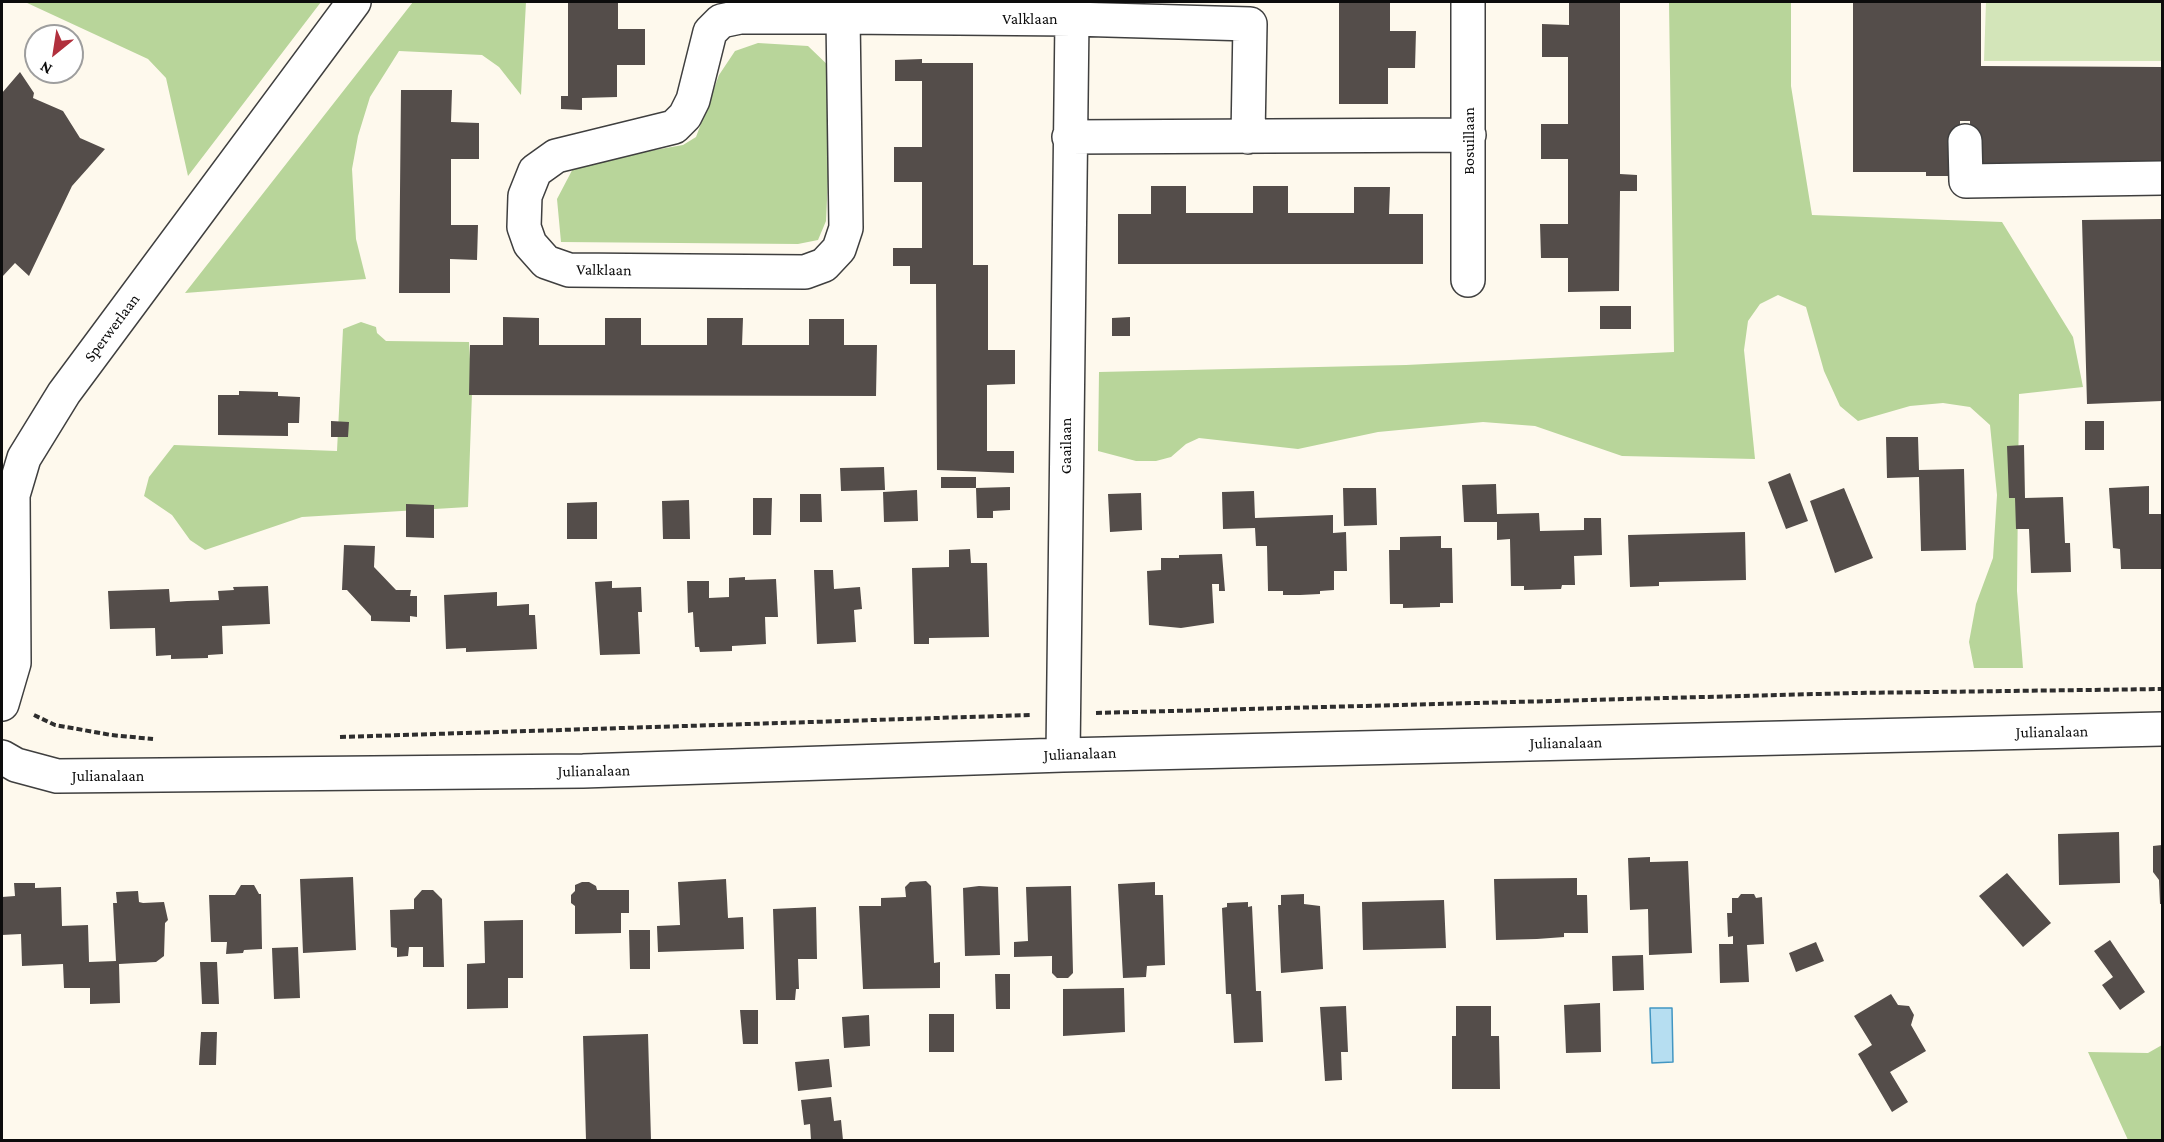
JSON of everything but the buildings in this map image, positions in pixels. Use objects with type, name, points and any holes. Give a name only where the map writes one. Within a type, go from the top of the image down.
[{"type":"street","name":"Sperwerlaan","points":[[2,704],[14,663],[13,453],[64,393],[354,2]]},
{"type":"street","name":"Bosuillaan","points":[[1468,2],[1468,280]]},
{"type":"street","name":"Valklaan","points":[[843,17],[846,228],[839,249],[824,265],[805,272],[569,270],[546,262],[530,244],[524,227],[525,196],[535,171],[556,156],[674,127],[685,116],[693,100],[710,32],[722,21],[740,17],[843,17],[1072,19]]},
{"type":"street","points":[[1072,19],[1250,24],[1248,137]]},
{"type":"street","name":"Gaailaan","points":[[1063,755],[1072,19]]},
{"type":"street","points":[[1070,137],[1469,135]]},
{"type":"street","points":[[1965,141],[1966,181],[2163,178]]},
{"type":"street","name":"Julianalaan","points":[[2,757],[16,765],[57,776],[583,771],[1063,755],[2163,729]]},
{"type":"green space","points":[[25,2],[321,2],[188,176],[166,78],[148,59],[84,29],[84,24],[72,24]]},
{"type":"green space","points":[[413,2],[526,2],[521,95],[499,67],[482,55],[399,51],[370,97],[358,136],[352,169],[356,239],[366,279],[185,293]]},
{"type":"green space","points":[[1669,2],[1791,2],[1791,86],[1812,215],[2002,222],[2073,337],[2083,387],[2019,394],[2017,591],[2023,668],[1974,668],[1969,642],[1976,604],[1993,558],[1997,495],[1990,425],[1970,407],[1943,403],[1910,406],[1858,421],[1840,406],[1824,371],[1806,307],[1778,295],[1760,304],[1748,321],[1744,350],[1755,459],[1622,456],[1535,426],[1483,422],[1378,432],[1298,449],[1199,438],[1186,444],[1171,457],[1156,461],[1136,461],[1098,451],[1099,372],[1406,365],[1674,352]]},
{"type":"green space","points":[[1986,2],[2162,2],[2162,61],[1984,61]]},
{"type":"green space","points":[[758,43],[808,46],[833,70],[826,221],[818,240],[798,244],[561,242],[557,199],[578,159],[602,152],[649,151],[683,145],[696,137],[719,75],[735,51]]},
{"type":"green space","points":[[361,322],[376,327],[377,333],[386,341],[469,342],[472,393],[468,507],[302,517],[205,550],[190,540],[172,515],[144,496],[149,477],[174,445],[337,451],[343,329]]},
{"type":"green space","points":[[2162,1045],[2162,1140],[2128,1140],[2088,1052],[2148,1053]]},
{"type":"water","points":[[1650,1008],[1672,1008],[1673,1062],[1652,1063]]}]
